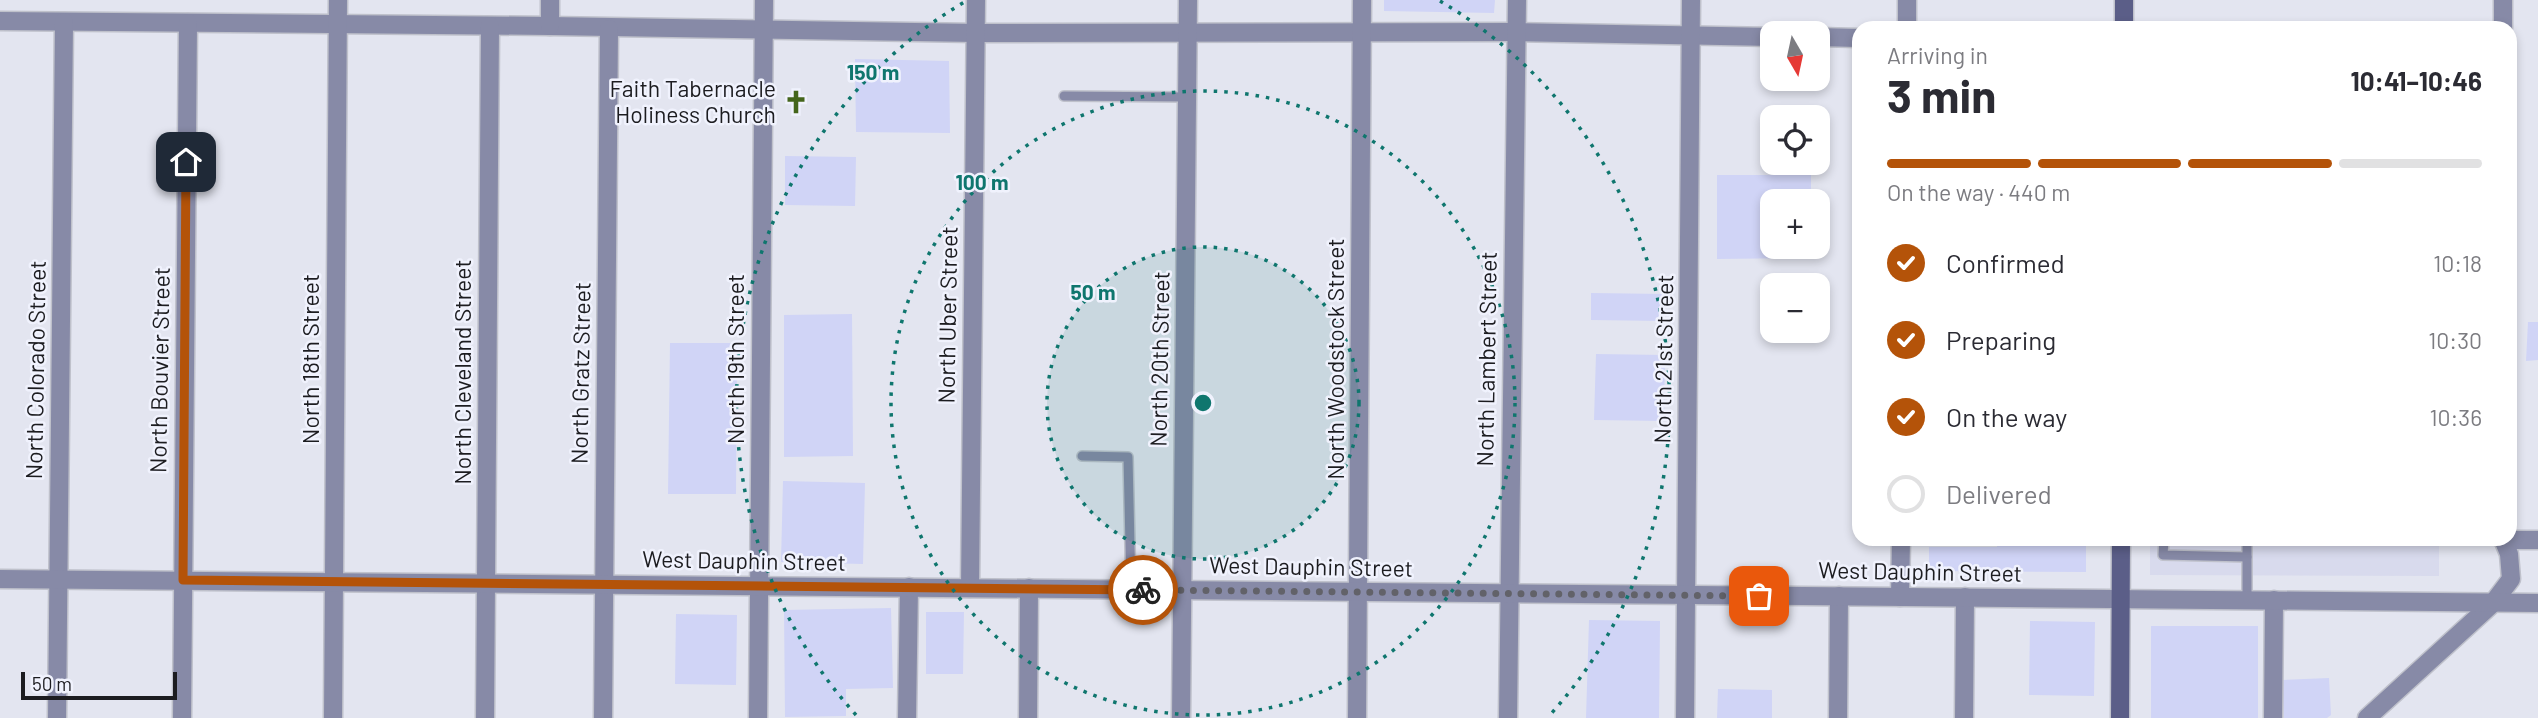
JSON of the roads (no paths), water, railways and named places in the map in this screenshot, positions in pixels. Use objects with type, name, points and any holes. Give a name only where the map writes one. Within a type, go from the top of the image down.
[{"type":"main road","points":[[2124,0],[2124,21]]},
{"type":"main road","points":[[2120,718],[2121,546]]},
{"type":"street","name":"North 18th Street","points":[[333,718],[338,0]]},
{"type":"street","points":[[550,26],[551,0]]},
{"type":"street","name":"North 19th Street","points":[[758,718],[764,0]]},
{"type":"street","name":"North Uber Street","points":[[970,588],[976,0]]},
{"type":"street","name":"North 20th Street","points":[[1181,718],[1188,0]]},
{"type":"street","name":"North Woodstock Street","points":[[1357,718],[1362,0]]},
{"type":"street","name":"North Lambert Street","points":[[1508,718],[1517,0]]},
{"type":"street","name":"North 21st Street","points":[[1685,718],[1691,0]]},
{"type":"street","points":[[1907,0],[1907,21]]},
{"type":"street","points":[[2502,21],[2503,0]]},
{"type":"street","points":[[0,21],[550,26],[609,29],[764,28],[976,33],[1517,32],[1760,37]]},
{"type":"street","name":"North Colorado Street","points":[[57,718],[64,22]]},
{"type":"street","name":"North Bouvier Street","points":[[182,718],[188,23]]},
{"type":"street","name":"North Cleveland Street","points":[[485,718],[490,26]]},
{"type":"street","name":"North Gratz Street","points":[[603,718],[609,29]]},
{"type":"street","points":[[1830,37],[1852,38]]},
{"type":"street","points":[[2517,539],[2538,540]]},
{"type":"street","points":[[1900,597],[1901,546]]},
{"type":"street","points":[[2367,718],[2493,603],[2511,579],[2509,554],[2505,546]]},
{"type":"street","name":"West Dauphin Street","points":[[0,579],[2538,603]]},
{"type":"street","points":[[907,718],[909,587]]},
{"type":"street","points":[[1028,718],[1029,588]]},
{"type":"street","points":[[1838,718],[1839,596]]},
{"type":"street","points":[[1964,718],[1965,597]]},
{"type":"street","points":[[2273,718],[2274,600]]},
{"type":"lane","points":[[1065,96],[1187,97]]},
{"type":"lane","points":[[1082,456],[1128,457],[1131,590]]},
{"type":"lane","points":[[2164,546],[2163,555],[2247,557]]},
{"type":"lane","points":[[2246,600],[2247,546]]},
{"type":"place","name":"Faith Tabernacle Holiness Church","points":[[796,102]]}]
